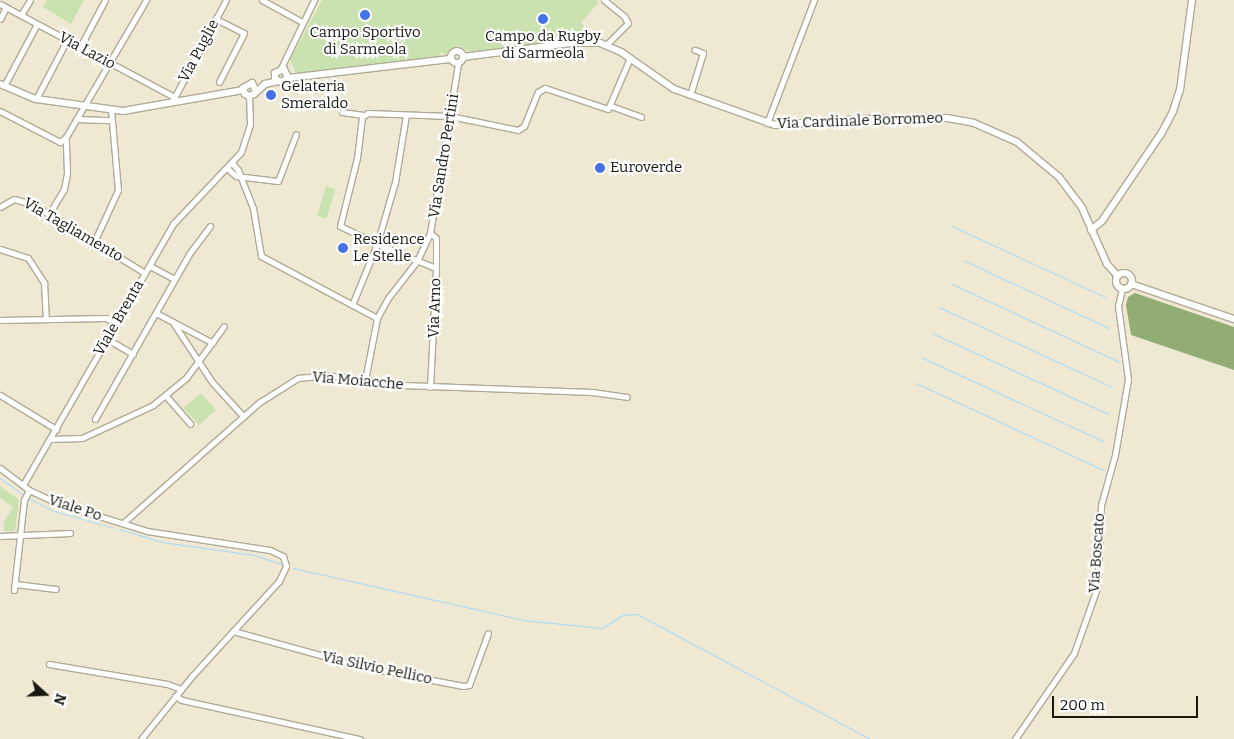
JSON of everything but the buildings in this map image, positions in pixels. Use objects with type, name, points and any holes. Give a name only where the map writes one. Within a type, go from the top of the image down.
[{"type":"street","points":[[21,16],[30,0]]},
{"type":"street","points":[[80,47],[105,0]]},
{"type":"street","name":"Via Puglie","points":[[173,100],[226,0]]},
{"type":"street","points":[[262,0],[302,22]]},
{"type":"street","points":[[243,90],[246,83],[264,82],[278,70],[314,0]]},
{"type":"street","points":[[604,0],[624,16],[628,23],[606,45]]},
{"type":"street","name":"Via Cardinale Borromeo","points":[[768,123],[814,0]]},
{"type":"street","points":[[1091,230],[1102,221],[1161,134],[1173,111],[1180,90],[1192,0]]},
{"type":"street","points":[[0,111],[60,142],[66,137],[76,119],[86,107],[144,1]]},
{"type":"street","name":"Via Lazio","points":[[0,4],[173,100]]},
{"type":"street","points":[[0,19],[6,7]]},
{"type":"street","points":[[216,18],[244,33],[220,82]]},
{"type":"street","points":[[37,24],[2,85],[36,99],[111,110],[243,90]]},
{"type":"street","points":[[36,99],[67,40]]},
{"type":"street","name":"Via Cardinale Borromeo","points":[[249,96],[265,84],[288,78],[450,59],[454,51],[459,51],[463,57],[571,43],[606,45],[630,58],[663,83],[690,95],[768,123],[796,125],[837,119],[947,118],[974,123],[1017,142],[1048,165],[1078,203],[1107,264],[1117,275]]},
{"type":"street","points":[[690,95],[703,53],[695,50]]},
{"type":"street","points":[[450,59],[458,64],[463,57]]},
{"type":"street","points":[[342,112],[364,115],[450,116],[518,130],[524,126],[542,89],[605,109],[611,106],[630,58]]},
{"type":"street","name":"Via Sandro Pertini","points":[[365,380],[377,318],[388,298],[417,261],[430,233],[458,64]]},
{"type":"street","points":[[278,70],[286,71],[288,78]]},
{"type":"street","points":[[278,70],[278,81]]},
{"type":"street","points":[[252,83],[256,91]]},
{"type":"street","points":[[243,90],[249,96]]},
{"type":"street","name":"Viale Brenta","points":[[22,485],[51,439],[181,213],[228,168],[247,138],[250,124],[249,96]]},
{"type":"street","points":[[611,106],[641,117]]},
{"type":"street","points":[[95,240],[118,190],[111,110]]},
{"type":"street","points":[[364,115],[340,227],[433,267]]},
{"type":"street","points":[[352,305],[377,244],[395,182],[406,115]]},
{"type":"street","points":[[76,119],[111,120]]},
{"type":"street","points":[[228,168],[233,174],[278,181],[296,134]]},
{"type":"street","points":[[49,214],[66,181],[66,137]]},
{"type":"street","points":[[232,163],[240,175],[253,208],[261,256],[377,318]]},
{"type":"street","name":"Via Tagliamento","points":[[0,208],[14,199],[23,200],[95,240],[145,273]]},
{"type":"street","points":[[95,419],[174,279],[210,226]]},
{"type":"street","name":"Via Arno","points":[[430,233],[436,238],[436,269],[430,387]]},
{"type":"street","points":[[0,249],[28,258],[44,283],[46,319]]},
{"type":"street","points":[[150,266],[174,279]]},
{"type":"street","name":"Via Cardinale Borromeo","points":[[1117,275],[1128,274],[1131,284],[1234,319]]},
{"type":"street","name":"Via Cardinale Borromeo","points":[[1117,275],[1116,282],[1122,289]]},
{"type":"street","points":[[1122,289],[1131,284]]},
{"type":"street","name":"Via Boscato","points":[[1015,739],[1074,653],[1096,596],[1101,505],[1115,455],[1128,379],[1118,306],[1122,289]]},
{"type":"street","points":[[156,313],[213,343]]},
{"type":"street","points":[[0,320],[105,318],[117,322]]},
{"type":"street","points":[[174,324],[200,363],[244,418]]},
{"type":"street","points":[[51,439],[82,438],[123,422],[166,396],[200,363],[224,326]]},
{"type":"street","points":[[107,339],[133,354]]},
{"type":"street","name":"Via Moiacche","points":[[123,523],[270,394],[298,378],[314,375],[430,387],[592,392],[626,398]]},
{"type":"street","points":[[0,395],[56,429]]},
{"type":"street","points":[[166,396],[190,424]]},
{"type":"street","name":"Viale Po","points":[[0,468],[29,490],[57,503],[123,523]]},
{"type":"street","name":"Viale Po","points":[[29,490],[24,500],[14,587],[56,589]]},
{"type":"street","name":"Via Moiacche","points":[[130,525],[137,509]]},
{"type":"street","points":[[123,523],[147,531],[270,550],[283,556],[286,566],[279,582],[181,689],[141,739]]},
{"type":"street","name":"Viale Po","points":[[0,536],[70,533]]},
{"type":"street","name":"Via Silvio Pellico","points":[[233,631],[360,666],[464,686],[469,685],[488,633]]},
{"type":"street","points":[[49,664],[167,684],[181,689]]},
{"type":"street","points":[[175,696],[182,700],[360,739]]},
{"type":"green space","points":[[47,0],[84,0],[71,24],[43,7]]},
{"type":"green space","points":[[322,0],[596,0],[599,2],[581,23],[588,28],[581,38],[469,52],[460,46],[452,48],[446,55],[440,52],[441,56],[296,73],[290,60]]},
{"type":"green space","points":[[326,186],[336,189],[326,219],[317,216]]},
{"type":"green space","points":[[1135,293],[1234,327],[1234,370],[1131,335],[1126,305],[1128,297]]},
{"type":"green space","points":[[201,393],[216,410],[199,425],[184,408]]},
{"type":"green space","points":[[0,486],[19,500],[15,531],[4,531],[4,522],[13,507],[0,498]]},
{"type":"waterway","points":[[952,226],[1105,297]]},
{"type":"waterway","points":[[965,261],[1109,328]]},
{"type":"waterway","points":[[952,284],[1119,362]]},
{"type":"waterway","points":[[939,307],[1112,387]]},
{"type":"waterway","points":[[932,333],[1108,414]]},
{"type":"waterway","points":[[923,358],[1103,441]]},
{"type":"waterway","points":[[916,383],[1103,470]]},
{"type":"waterway","points":[[0,478],[22,494]]},
{"type":"waterway","points":[[28,498],[54,511],[114,528]]},
{"type":"waterway","points":[[119,529],[162,542],[254,555],[281,564]]},
{"type":"waterway","points":[[293,568],[523,620],[602,628],[623,615],[637,614],[870,739]]},
{"type":"place","name":"Campo Sportivo di Sarmeola","points":[[365,15]]},
{"type":"place","name":"Campo da Rugby di Sarmeola","points":[[543,19]]},
{"type":"place","name":"Gelateria Smeraldo","points":[[271,95]]},
{"type":"place","name":"Euroverde","points":[[600,168]]},
{"type":"place","name":"Residence Le Stelle","points":[[343,248]]}]
